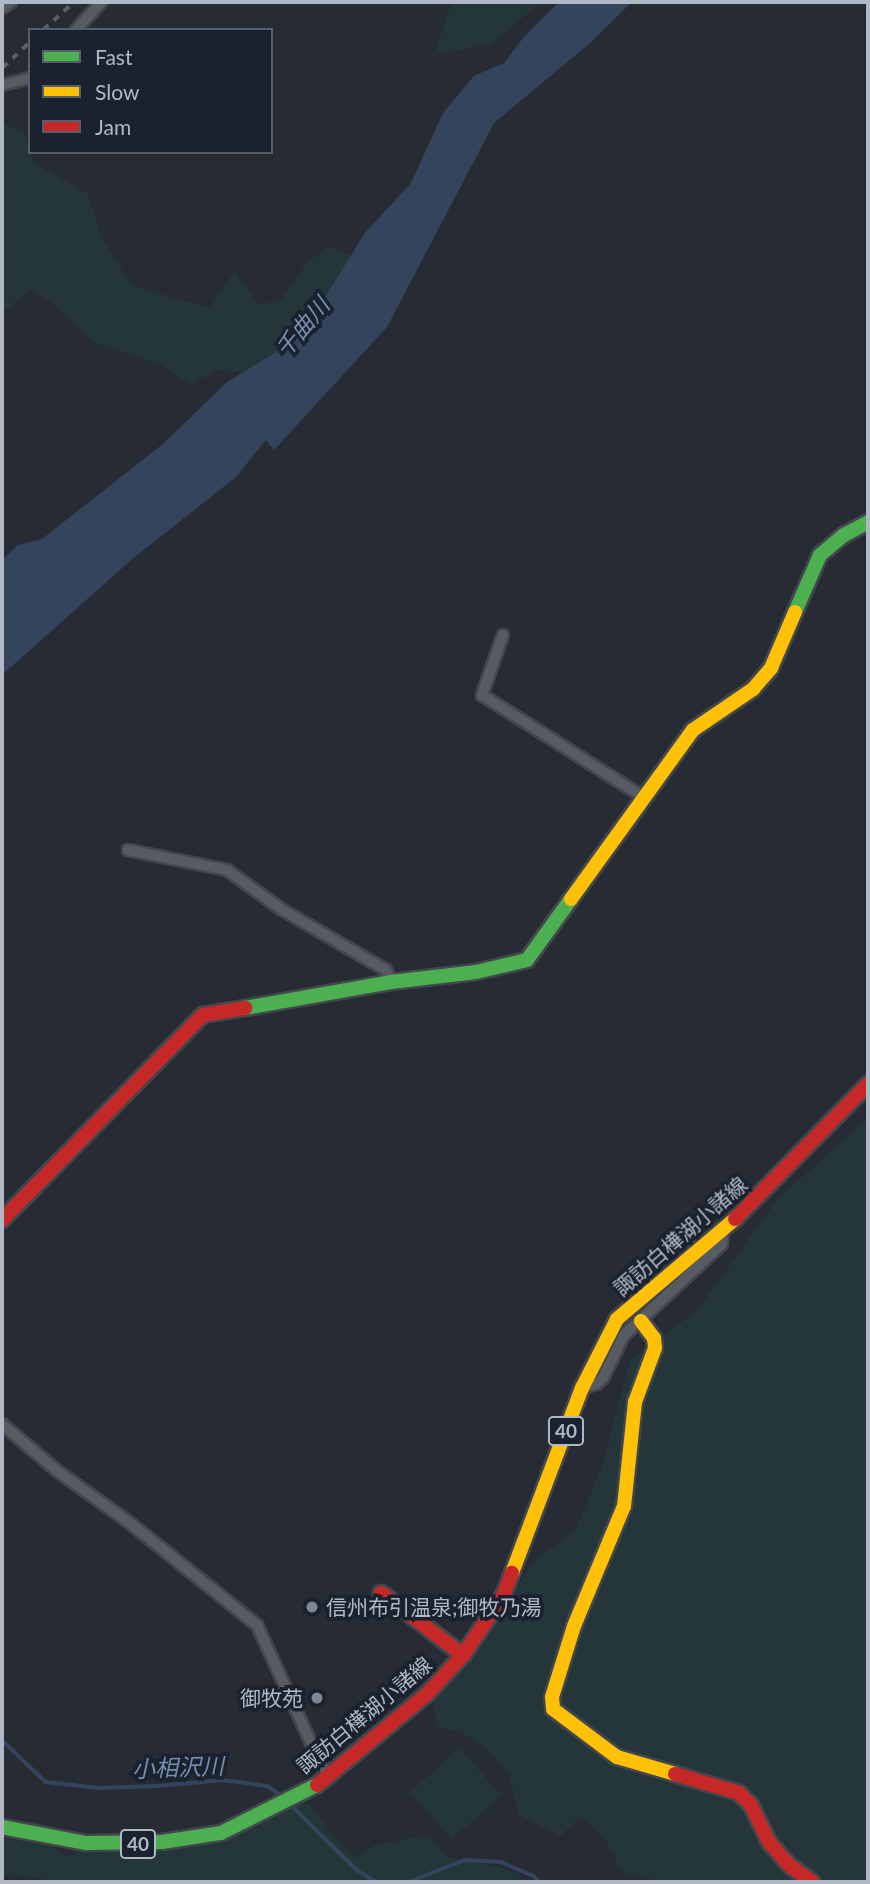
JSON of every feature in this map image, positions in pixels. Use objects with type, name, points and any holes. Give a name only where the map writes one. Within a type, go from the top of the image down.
[{"type":"street","points":[[2,8],[11,2]]},
{"type":"street","points":[[78,28],[102,2]]},
{"type":"street","points":[[2,85],[28,78]]},
{"type":"street","points":[[2,1220],[143,1073],[203,1015],[391,982],[476,972],[527,960],[693,730],[753,689],[771,668],[820,555],[844,535],[868,522]]},
{"type":"street","points":[[503,635],[482,695],[645,798]]},
{"type":"street","points":[[128,850],[227,870],[281,909],[386,970],[391,982]]},
{"type":"street","name":"諏訪白樺湖小諸線","points":[[2,1827],[86,1843],[162,1842],[221,1833],[271,1812],[331,1776],[427,1694],[463,1655],[503,1596],[582,1388],[617,1320],[723,1231],[868,1084]]},
{"type":"street","points":[[582,1388],[596,1384],[603,1378],[624,1335],[722,1244],[723,1231]]},
{"type":"street","points":[[640,1321],[654,1338],[654,1349],[635,1402],[624,1506],[574,1626],[552,1697],[553,1709],[617,1758],[739,1793],[751,1805],[769,1842],[789,1866],[812,1882]]},
{"type":"street","points":[[2,1424],[56,1470],[130,1523],[257,1625],[321,1765],[331,1776]]},
{"type":"street","points":[[381,1594],[463,1655]]},
{"type":"shaded area","points":[[452,2],[541,2],[491,44],[434,55]]},
{"type":"shaded area","points":[[2,124],[24,132],[28,154],[33,163],[87,193],[102,239],[132,286],[210,308],[235,270],[258,305],[281,300],[307,263],[329,246],[351,255],[321,305],[281,349],[243,373],[218,370],[190,384],[161,365],[94,342],[53,303],[30,290],[2,313]]},
{"type":"shaded area","points":[[868,1118],[868,1882],[662,1882],[622,1872],[605,1839],[581,1816],[560,1836],[518,1814],[509,1772],[482,1744],[460,1732],[436,1726],[434,1697],[481,1642],[533,1562],[575,1531],[604,1462],[630,1360],[698,1310],[777,1200]]},
{"type":"shaded area","points":[[459,1748],[501,1795],[452,1839],[410,1792]]},
{"type":"shaded area","points":[[306,1801],[343,1846],[358,1858],[375,1845],[429,1835],[446,1857],[499,1867],[522,1875],[517,1882],[45,1882],[43,1879],[2,1874],[2,1838],[48,1845],[66,1856],[90,1850],[163,1849],[225,1838],[255,1828]]},
{"type":"water","name":"千曲川","points":[[559,2],[632,2],[589,44],[494,123],[387,327],[274,450],[266,440],[236,477],[131,560],[2,675],[2,560],[18,545],[42,539],[163,444],[227,382],[281,349],[318,309],[364,234],[411,183],[443,113],[474,76],[504,63],[523,38]]},
{"type":"waterway","name":"小相沢川","points":[[2,1740],[46,1782],[99,1788],[223,1780],[268,1786],[285,1799]]},
{"type":"waterway","name":"小相沢川","points":[[291,1805],[358,1871],[377,1882]]},
{"type":"waterway","name":"小相沢川","points":[[409,1882],[465,1860],[501,1862],[534,1876],[540,1882]]},
{"type":"railway","points":[[45,28],[74,2]]},
{"type":"railway","points":[[2,68],[28,44]]},
{"type":"traffic: fast","points":[[795,612],[820,555],[844,535],[868,522]]},
{"type":"traffic: fast","points":[[245,1008],[391,982],[476,972],[527,960],[571,899]]},
{"type":"traffic: fast","points":[[2,1827],[86,1843],[162,1842],[221,1833],[317,1785]]},
{"type":"traffic: slow","points":[[571,899],[693,730],[753,689],[771,668],[795,612]]},
{"type":"traffic: slow","points":[[512,1573],[582,1388],[617,1319],[735,1219]]},
{"type":"traffic: slow","points":[[641,1321],[654,1338],[655,1348],[635,1402],[624,1506],[574,1626],[552,1697],[553,1709],[617,1757],[675,1774]]},
{"type":"traffic: jam","points":[[2,1220],[203,1015],[245,1008]]},
{"type":"traffic: jam","points":[[735,1219],[868,1084]]},
{"type":"traffic: jam","points":[[317,1785],[427,1694],[463,1655],[503,1596],[512,1573]]},
{"type":"traffic: jam","points":[[381,1593],[463,1655]]},
{"type":"traffic: jam","points":[[675,1774],[739,1793],[751,1805],[769,1842],[789,1865],[812,1882]]},
{"type":"place","name":"信州布引温泉;御牧乃湯","points":[[312,1607]]},
{"type":"place","name":"御牧苑","points":[[317,1698]]}]
